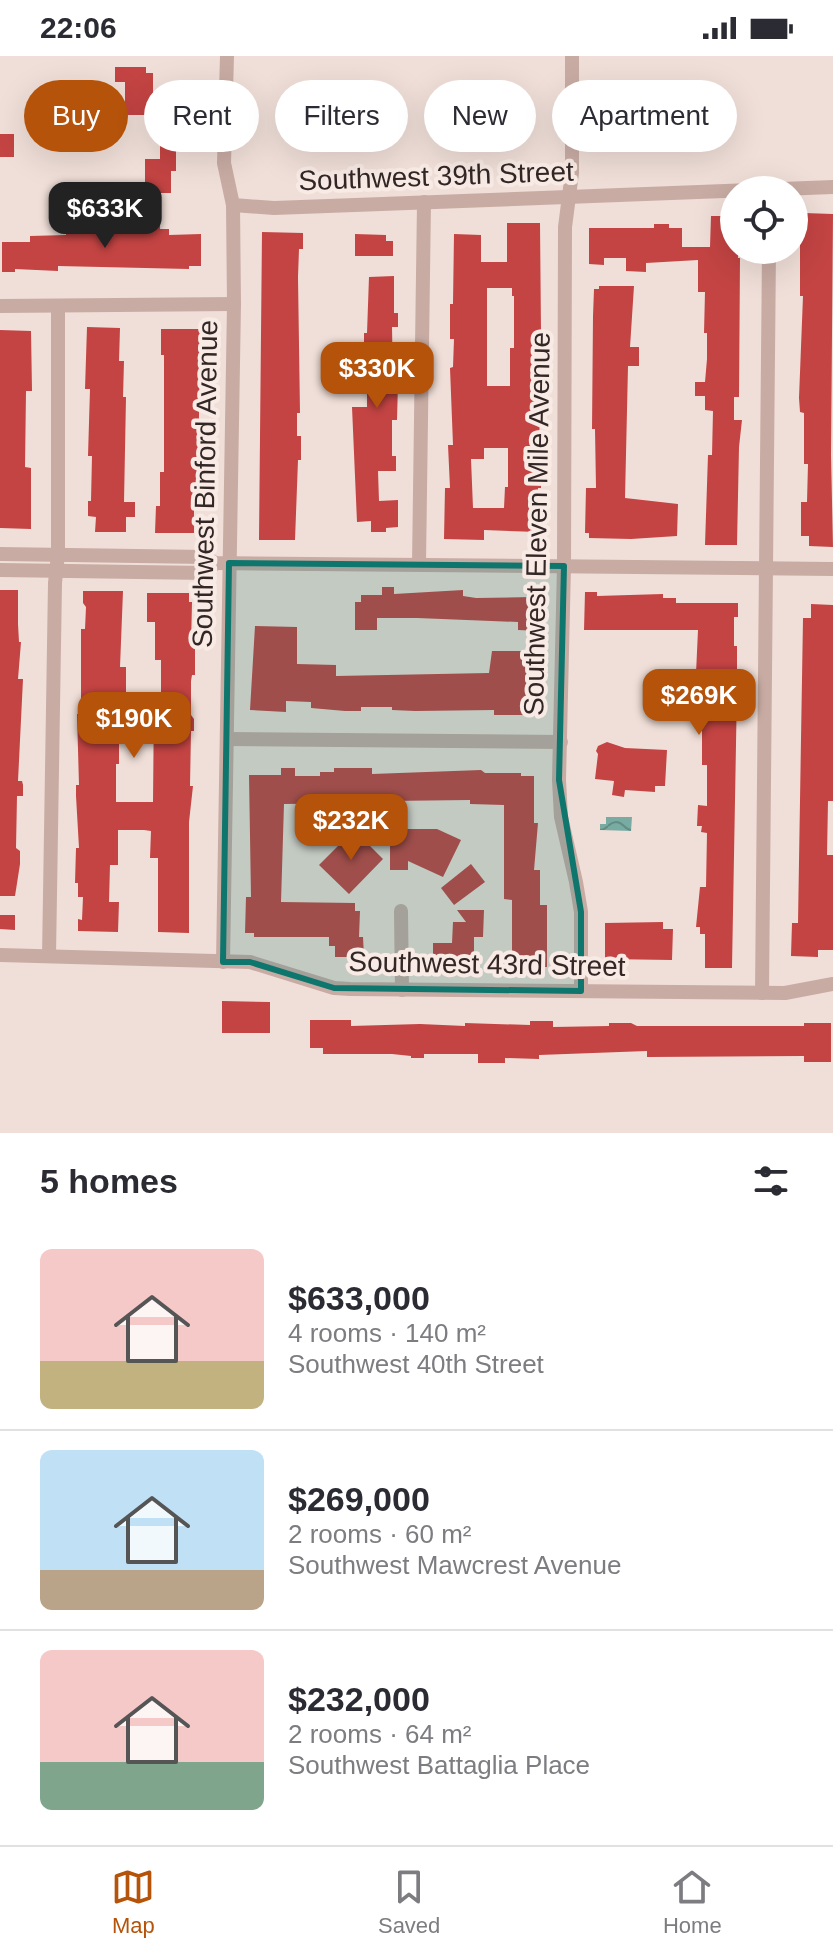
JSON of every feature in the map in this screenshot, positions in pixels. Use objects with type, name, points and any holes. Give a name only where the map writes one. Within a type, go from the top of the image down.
[{"type":"street","name":"Southwest Binford Avenue","points":[[223,962],[227,739],[222,563],[234,304],[233,205],[224,163],[227,56]]},
{"type":"street","name":"Southwest Eleven Mile Avenue","points":[[572,56],[572,173],[567,197],[561,817],[581,912],[581,991]]},
{"type":"street","name":"Southwest 39th Street","points":[[808,188],[833,187]]},
{"type":"street","name":"Southwest 39th Street","points":[[233,205],[274,208],[720,191]]},
{"type":"street","points":[[419,564],[424,202]]},
{"type":"street","points":[[762,993],[769,264]]},
{"type":"street","points":[[0,306],[234,304]]},
{"type":"street","points":[[49,956],[58,554],[58,306]]},
{"type":"street","points":[[0,554],[206,557],[222,563],[833,569]]},
{"type":"street","points":[[0,570],[206,573],[222,563]]},
{"type":"street","points":[[227,739],[561,742]]},
{"type":"street","points":[[401,911],[402,990]]},
{"type":"street","name":"Southwest 43rd Street","points":[[0,955],[250,962],[334,988],[762,993],[800,992],[833,984]]},
{"type":"highlighted area","points":[[229,563],[564,566],[559,780],[581,912],[581,991],[334,988],[250,962],[223,962]]},
{"type":"water","points":[[606,817],[632,817],[631,831],[600,830],[600,824],[606,824]]},
{"type":"building","points":[[115,67],[146,67],[146,73],[153,73],[153,80],[144,80],[144,115],[128,115],[128,80],[115,80]]},
{"type":"building","points":[[0,134],[14,134],[14,157],[0,157]]},
{"type":"building","points":[[160,152],[176,152],[176,171],[171,171],[171,193],[145,193],[145,159],[160,159]]},
{"type":"building","points":[[808,213],[833,214],[833,547],[809,546],[809,536],[801,536],[801,502],[807,502],[808,464],[804,464],[804,413],[800,412],[799,398],[803,296],[800,296],[800,264],[808,264]]},
{"type":"building","points":[[711,216],[720,216],[720,264],[740,264],[739,397],[734,397],[734,420],[742,420],[737,545],[705,545],[713,411],[705,410],[705,396],[695,396],[695,382],[705,382],[707,359],[705,292],[698,292],[698,260],[646,263],[646,272],[626,271],[626,258],[604,258],[604,265],[589,264],[589,228],[654,228],[654,224],[669,224],[669,228],[682,228],[682,247],[710,247]]},
{"type":"building","points":[[147,221],[160,221],[160,229],[169,229],[169,235],[201,234],[201,266],[189,266],[189,269],[58,266],[58,271],[15,269],[15,272],[2,272],[2,242],[30,242],[30,236],[66,235],[66,232],[147,229]]},
{"type":"building","points":[[507,223],[540,223],[538,386],[541,488],[538,488],[538,532],[484,530],[484,540],[444,539],[445,488],[450,488],[448,445],[453,445],[450,368],[453,367],[454,339],[450,339],[450,304],[453,304],[454,234],[481,235],[481,262],[507,262]],"holes":[[[487,288],[512,288],[514,296],[510,386],[487,386]],[[484,448],[508,448],[508,487],[505,487],[504,508],[473,508],[471,459],[484,459]]]},
{"type":"building","points":[[262,232],[303,233],[298,277],[300,413],[297,413],[297,436],[301,436],[301,460],[298,460],[295,540],[259,540]]},
{"type":"building","points":[[355,234],[386,235],[386,241],[393,241],[393,256],[355,256]]},
{"type":"building","points":[[394,276],[394,313],[398,313],[398,327],[392,327],[393,383],[398,383],[397,420],[392,420],[392,456],[396,456],[396,471],[378,471],[379,501],[398,500],[398,527],[386,528],[386,532],[371,532],[371,521],[357,522],[352,407],[367,407],[364,333],[367,333],[369,277]]},
{"type":"building","points":[[599,286],[634,286],[630,347],[639,347],[639,366],[628,366],[625,498],[678,504],[677,536],[589,538],[589,533],[585,533],[586,488],[596,488],[595,429],[592,429],[593,316],[594,289],[599,289]]},
{"type":"building","points":[[87,327],[120,328],[119,361],[124,361],[123,397],[126,397],[124,502],[135,502],[135,517],[126,517],[126,532],[95,532],[96,517],[88,516],[92,456],[88,456],[90,389],[85,389]]},
{"type":"building","points":[[161,329],[200,329],[198,500],[194,500],[194,533],[155,533],[156,506],[160,506],[160,472],[164,472],[164,355],[161,355]]},
{"type":"building","points":[[0,330],[31,331],[32,391],[26,391],[25,467],[31,468],[31,529],[0,528]]},
{"type":"building","points":[[382,587],[394,587],[394,594],[463,590],[463,596],[476,598],[533,597],[532,607],[540,607],[540,631],[518,630],[518,622],[417,618],[377,618],[377,630],[355,630],[355,602],[361,602],[361,595],[382,595]]},
{"type":"building","points":[[0,590],[18,590],[21,642],[18,679],[23,679],[18,781],[22,781],[23,796],[17,796],[16,848],[20,851],[20,864],[15,896],[0,896]]},
{"type":"building","points":[[83,591],[123,591],[120,667],[126,667],[126,695],[119,695],[116,802],[153,802],[154,700],[161,700],[161,660],[155,660],[155,622],[147,622],[147,593],[189,593],[189,602],[192,602],[191,645],[195,649],[195,675],[192,675],[191,681],[194,731],[191,731],[190,786],[193,786],[189,822],[189,933],[158,932],[158,858],[150,858],[151,831],[144,830],[118,830],[118,865],[110,865],[109,902],[119,902],[118,932],[78,931],[83,897],[78,897],[78,883],[75,883],[76,848],[79,848],[77,714],[81,714],[81,629],[85,629],[86,607]]},
{"type":"building","points":[[585,592],[597,592],[597,596],[663,594],[663,598],[676,598],[676,603],[738,603],[738,617],[734,617],[737,688],[732,968],[705,968],[705,934],[700,934],[700,927],[696,927],[700,887],[706,887],[707,833],[701,832],[702,826],[697,826],[698,805],[707,806],[707,765],[702,765],[702,731],[698,731],[699,695],[695,695],[698,630],[584,630]]},
{"type":"building","points":[[811,604],[833,605],[833,801],[828,801],[827,855],[833,855],[833,950],[818,950],[818,957],[791,956],[792,923],[798,923],[803,618],[811,618]]},
{"type":"building","points":[[255,626],[297,627],[297,664],[336,665],[336,676],[489,673],[492,651],[529,651],[530,715],[494,715],[494,710],[392,710],[392,707],[361,707],[361,711],[345,711],[311,708],[311,702],[286,701],[286,712],[250,710]]},
{"type":"building","points":[[607,742],[625,748],[667,750],[665,786],[655,786],[655,792],[625,790],[624,797],[612,795],[614,781],[595,779],[596,751],[598,746]]},
{"type":"building","points":[[281,768],[295,768],[295,776],[320,776],[320,772],[334,772],[334,768],[372,768],[372,774],[481,770],[485,773],[534,776],[534,823],[538,823],[534,870],[540,870],[540,905],[547,905],[547,967],[512,967],[512,900],[504,899],[504,805],[470,804],[470,800],[387,801],[387,807],[356,803],[284,804],[281,902],[355,903],[355,911],[360,911],[359,937],[363,937],[364,957],[335,957],[335,946],[329,946],[329,937],[254,937],[254,933],[245,933],[246,897],[251,897],[249,775],[281,775]]},
{"type":"building","points":[[390,829],[437,829],[461,840],[443,877],[408,861],[408,870],[390,870]]},
{"type":"building","points":[[351,833],[355,837],[358,834],[383,859],[349,894],[319,865]]},
{"type":"building","points":[[471,864],[485,882],[454,905],[441,888]]},
{"type":"building","points":[[457,910],[484,910],[483,937],[474,937],[474,964],[433,964],[433,943],[452,943],[453,922],[466,922]]},
{"type":"building","points":[[0,915],[15,915],[15,930],[0,929]]},
{"type":"building","points":[[663,922],[663,929],[673,929],[672,960],[605,959],[605,923]]},
{"type":"building","points":[[222,1001],[270,1002],[270,1033],[222,1033]]},
{"type":"building","points":[[310,1020],[351,1020],[351,1026],[530,1025],[530,1021],[553,1021],[553,1027],[609,1026],[609,1023],[637,1026],[804,1026],[804,1023],[831,1023],[831,1062],[804,1062],[804,1056],[647,1057],[647,1051],[539,1055],[539,1059],[505,1058],[505,1063],[478,1063],[478,1054],[424,1054],[424,1058],[411,1058],[392,1054],[323,1054],[323,1048],[310,1048]]}]
